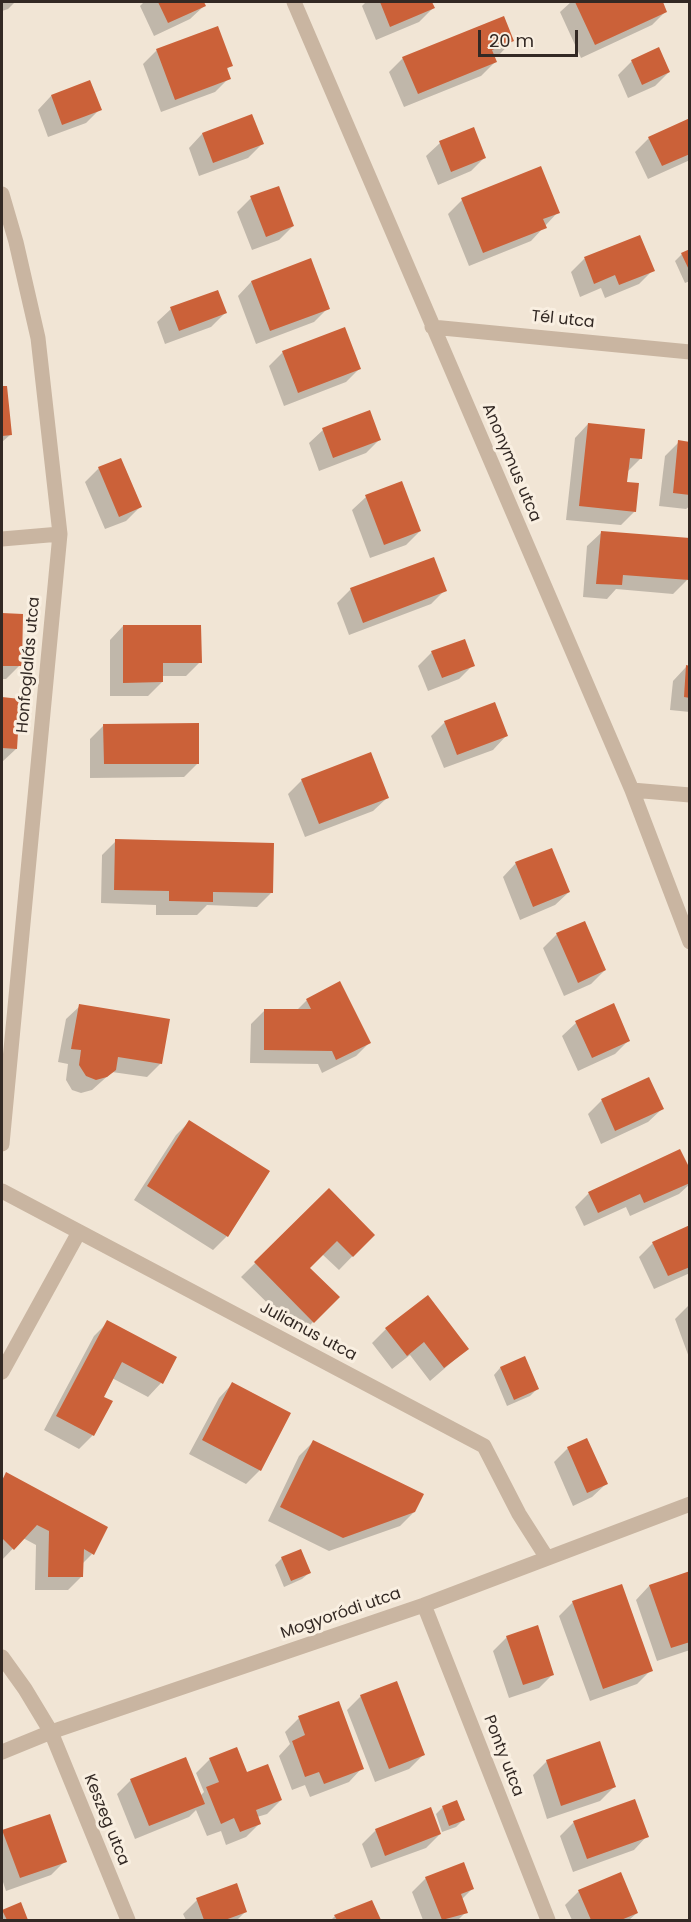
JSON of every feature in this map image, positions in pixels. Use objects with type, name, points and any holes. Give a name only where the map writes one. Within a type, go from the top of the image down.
[{"type":"street","name":"Anonymus utca","points":[[294,2],[632,790],[690,942]]},
{"type":"street","name":"Honfoglalás utca","points":[[2,194],[16,242],[38,338],[60,534],[2,1144]]},
{"type":"street","name":"Tél utca","points":[[432,327],[515,333],[690,352]]},
{"type":"street","points":[[2,539],[60,534]]},
{"type":"street","points":[[632,790],[690,795]]},
{"type":"street","name":"Julianus utca","points":[[2,1191],[484,1446],[519,1514],[546,1558]]},
{"type":"street","points":[[2,1372],[80,1232]]},
{"type":"street","name":"Mogyoródi utca","points":[[2,1752],[51,1732],[424,1605],[690,1504]]},
{"type":"street","name":"Ponty utca","points":[[424,1605],[548,1920]]},
{"type":"street","name":"Keszeg utca","points":[[2,1657],[51,1732],[128,1920]]},
{"type":"building","points":[[158,2],[204,2],[206,6],[168,23]]},
{"type":"building","points":[[380,2],[432,2],[435,8],[390,27]]},
{"type":"building","points":[[575,2],[663,2],[667,12],[595,45]]},
{"type":"building","points":[[504,16],[514,41],[492,50],[497,62],[418,94],[402,57]]},
{"type":"building","points":[[218,26],[233,66],[227,68],[231,79],[175,100],[156,49]]},
{"type":"building","points":[[659,47],[670,72],[642,85],[631,60]]},
{"type":"building","points":[[90,80],[102,110],[62,125],[51,95]]},
{"type":"building","points":[[252,114],[264,144],[213,163],[202,133]]},
{"type":"building","points":[[690,118],[690,154],[662,166],[648,137]]},
{"type":"building","points":[[474,127],[486,158],[451,172],[439,141]]},
{"type":"building","points":[[541,166],[560,213],[543,219],[547,228],[483,253],[461,198]]},
{"type":"building","points":[[279,186],[294,226],[266,237],[250,196]]},
{"type":"building","points":[[640,235],[655,271],[619,285],[615,275],[594,284],[584,257]]},
{"type":"building","points":[[690,249],[690,272],[681,253]]},
{"type":"building","points":[[311,258],[330,309],[270,331],[251,281]]},
{"type":"building","points":[[218,290],[227,313],[179,331],[170,307]]},
{"type":"building","points":[[345,327],[361,369],[298,393],[282,351]]},
{"type":"building","points":[[2,386],[7,386],[12,435],[2,436]]},
{"type":"building","points":[[370,410],[381,440],[333,458],[322,428]]},
{"type":"building","points":[[588,423],[645,429],[642,459],[630,458],[627,482],[639,483],[636,512],[579,506]]},
{"type":"building","points":[[678,440],[690,442],[690,495],[673,493]]},
{"type":"building","points":[[121,458],[142,507],[119,517],[98,467]]},
{"type":"building","points":[[402,481],[421,531],[384,545],[365,495]]},
{"type":"building","points":[[601,531],[690,538],[689,580],[623,575],[622,585],[596,584]]},
{"type":"building","points":[[434,557],[447,591],[363,623],[350,588]]},
{"type":"building","points":[[2,613],[23,614],[22,666],[2,666]]},
{"type":"building","points":[[123,625],[201,625],[202,663],[163,663],[163,682],[123,683]]},
{"type":"building","points":[[465,639],[475,666],[442,678],[431,651]]},
{"type":"building","points":[[686,665],[690,666],[690,698],[684,697]]},
{"type":"building","points":[[2,697],[20,699],[17,749],[2,748]]},
{"type":"building","points":[[495,702],[508,736],[457,755],[444,721]]},
{"type":"building","points":[[199,723],[199,764],[104,764],[103,724]]},
{"type":"building","points":[[371,752],[389,798],[319,824],[301,779]]},
{"type":"building","points":[[115,839],[274,843],[273,893],[213,892],[213,902],[169,901],[169,891],[114,890]]},
{"type":"building","points":[[552,848],[570,892],[533,907],[515,862]]},
{"type":"building","points":[[585,921],[606,970],[578,983],[556,933]]},
{"type":"building","points":[[340,981],[371,1043],[336,1060],[332,1051],[264,1050],[264,1009],[311,1009],[306,999]]},
{"type":"building","points":[[614,1003],[630,1041],[592,1058],[575,1021]]},
{"type":"building","points":[[79,1004],[170,1019],[162,1064],[118,1057],[116,1070],[107,1077],[96,1080],[86,1076],[79,1065],[81,1050],[71,1049]]},
{"type":"building","points":[[649,1077],[664,1109],[615,1131],[601,1099]]},
{"type":"building","points":[[189,1120],[270,1171],[228,1237],[147,1186]]},
{"type":"building","points":[[680,1149],[690,1169],[690,1183],[644,1203],[640,1194],[598,1213],[588,1192]]},
{"type":"building","points":[[329,1188],[375,1235],[353,1257],[337,1241],[310,1268],[340,1297],[314,1323],[254,1262]]},
{"type":"building","points":[[690,1225],[690,1267],[668,1276],[652,1242]]},
{"type":"building","points":[[428,1295],[469,1349],[444,1368],[424,1342],[407,1356],[385,1328]]},
{"type":"building","points":[[107,1320],[177,1357],[163,1384],[122,1362],[104,1397],[113,1401],[94,1436],[56,1416]]},
{"type":"building","points":[[525,1356],[539,1389],[514,1400],[500,1367]]},
{"type":"building","points":[[232,1382],[291,1413],[261,1471],[202,1440]]},
{"type":"building","points":[[587,1438],[608,1484],[587,1493],[567,1447]]},
{"type":"building","points":[[313,1440],[424,1494],[415,1512],[343,1538],[280,1507]]},
{"type":"building","points":[[6,1472],[108,1527],[94,1555],[84,1549],[83,1577],[48,1577],[49,1531],[37,1525],[14,1550],[2,1538],[2,1481]]},
{"type":"building","points":[[301,1549],[311,1573],[291,1581],[281,1557]]},
{"type":"building","points":[[690,1571],[690,1642],[671,1648],[649,1585]]},
{"type":"building","points":[[622,1584],[653,1671],[603,1689],[572,1601]]},
{"type":"building","points":[[538,1625],[554,1675],[523,1685],[506,1636]]},
{"type":"building","points":[[397,1681],[425,1755],[389,1769],[360,1695]]},
{"type":"building","points":[[339,1701],[364,1769],[324,1784],[319,1772],[305,1777],[292,1741],[305,1735],[298,1716]]},
{"type":"building","points":[[600,1741],[616,1787],[561,1806],[546,1760]]},
{"type":"building","points":[[237,1747],[247,1772],[268,1764],[282,1800],[256,1810],[261,1824],[240,1832],[234,1818],[221,1824],[206,1787],[219,1782],[209,1758]]},
{"type":"building","points":[[186,1757],[205,1804],[149,1826],[130,1779]]},
{"type":"building","points":[[635,1799],[649,1837],[587,1859],[573,1821]]},
{"type":"building","points":[[457,1800],[465,1820],[449,1826],[442,1806]]},
{"type":"building","points":[[431,1807],[441,1834],[385,1856],[375,1829]]},
{"type":"building","points":[[50,1814],[67,1862],[20,1878],[2,1830]]},
{"type":"building","points":[[464,1862],[474,1889],[461,1894],[468,1913],[442,1920],[425,1877]]},
{"type":"building","points":[[621,1872],[638,1913],[621,1920],[591,1920],[578,1890]]},
{"type":"building","points":[[237,1883],[247,1912],[225,1920],[204,1920],[196,1898]]},
{"type":"building","points":[[372,1900],[381,1920],[337,1920],[334,1915]]},
{"type":"building","points":[[21,1902],[28,1920],[7,1920],[2,1910]]}]
